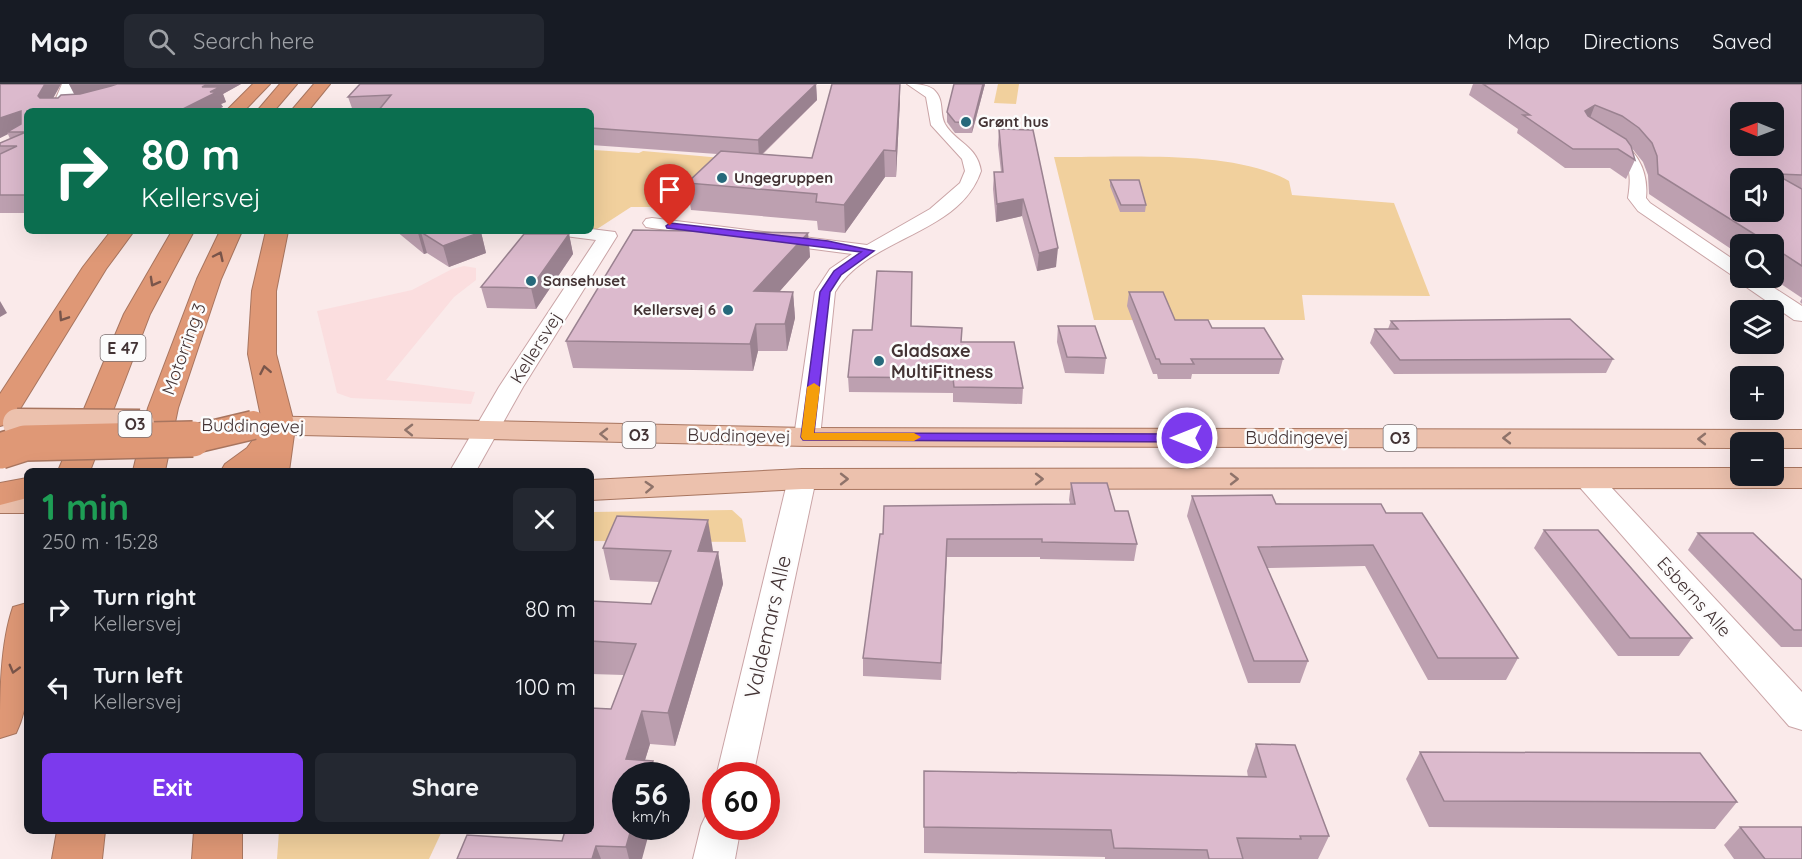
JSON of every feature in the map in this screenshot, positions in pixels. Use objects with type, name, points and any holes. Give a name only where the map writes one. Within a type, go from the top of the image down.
[{"type":"highway","points":[[237,108],[262,84]]},
{"type":"highway","points":[[268,108],[289,84]]},
{"type":"highway","points":[[304,108],[331,90]]},
{"type":"highway","points":[[6,421],[94,267],[121,234]]},
{"type":"highway","name":"E 47","points":[[75,468],[137,314],[181,234]]},
{"type":"highway","name":"Motorring 3","points":[[150,468],[163,408],[209,279],[230,234]]},
{"type":"highway","points":[[252,468],[266,426],[262,354],[264,291],[276,234]]},
{"type":"highway","points":[[0,451],[25,442],[190,440],[266,426]]},
{"type":"highway","points":[[0,494],[24,489]]},
{"type":"highway","points":[[0,720],[24,628]]},
{"type":"highway","points":[[77,859],[81,834]]},
{"type":"highway","points":[[217,859],[218,834]]},
{"type":"main road","name":"Buddingevej","points":[[6,421],[807,437],[1802,439]]},
{"type":"main road","name":"O3","points":[[594,490],[802,479],[1802,478]]},
{"type":"main road","points":[[0,502],[24,502]]},
{"type":"street","points":[[64,107],[70,84]]},
{"type":"street","points":[[807,437],[825,292],[837,273],[869,251],[891,241],[928,218],[958,196],[970,183],[972,177],[970,157],[938,125],[935,116],[937,108],[935,99],[922,87],[913,84]]},
{"type":"street","points":[[1594,133],[1616,146],[1635,162],[1640,180],[1637,198],[1644,207],[1730,266]]},
{"type":"street","points":[[652,223],[869,251]]},
{"type":"street","name":"Kellersvej","points":[[465,468],[523,368],[608,236],[590,234]]},
{"type":"street","points":[[1761,288],[1802,315]]},
{"type":"street","name":"Esberns Alle","points":[[1587,478],[1802,716]]},
{"type":"street","name":"Valdemars Alle","points":[[737,762],[802,479]]},
{"type":"street","points":[[714,859],[718,840]]},
{"type":"shaded area","points":[[998,84],[1019,84],[1016,104],[994,103]]},
{"type":"shaded area","points":[[594,150],[639,153],[643,151],[722,158],[676,207],[631,207],[594,231]]},
{"type":"shaded area","points":[[1054,157],[1175,157],[1238,164],[1266,171],[1289,181],[1292,195],[1394,203],[1430,296],[1302,295],[1305,320],[1094,320]]},
{"type":"shaded area","points":[[464,266],[476,268],[476,280],[454,297],[386,380],[475,392],[471,404],[351,398],[337,393],[317,311],[412,290],[452,269]]},
{"type":"shaded area","points":[[732,510],[742,519],[746,542],[594,541],[594,512]]},
{"type":"shaded area","points":[[279,834],[441,834],[429,859],[277,859]]},
{"type":"building","points":[[0,84],[45,84],[38,96],[40,98],[80,94],[117,84],[208,84],[202,87],[220,87],[210,92],[217,92],[185,108],[24,108],[24,132],[7,132],[21,124],[21,111],[0,118]]},
{"type":"building","points":[[360,84],[816,84],[758,140],[594,128],[594,108],[380,108],[391,95],[348,97]]},
{"type":"building","points":[[832,84],[900,84],[896,151],[884,150],[844,205],[816,202],[817,194],[687,183],[721,151],[812,158]]},
{"type":"building","points":[[954,84],[983,84],[973,123],[955,122],[947,112]]},
{"type":"building","points":[[1483,84],[1802,84],[1802,175],[1784,174],[1784,168],[1730,168],[1730,219],[1658,174],[1657,156],[1652,143],[1639,128],[1622,116],[1595,105],[1585,111],[1588,116],[1626,139],[1631,146],[1635,160],[1618,149],[1573,149],[1523,115],[1530,115]]},
{"type":"building","points":[[999,129],[1033,130],[1058,248],[1039,253],[1023,199],[997,204],[994,172],[1003,172]]},
{"type":"building","points":[[24,133],[24,195],[0,195],[0,154],[17,146],[0,146],[0,143]]},
{"type":"building","points":[[1784,179],[1802,189],[1802,266],[1784,254],[1784,234],[1754,234],[1735,222],[1784,222]]},
{"type":"building","points":[[1110,180],[1139,180],[1146,205],[1121,205]]},
{"type":"building","points":[[633,230],[808,233],[754,291],[793,292],[785,324],[756,324],[750,344],[566,341]]},
{"type":"building","points":[[424,234],[476,234],[443,246]]},
{"type":"building","points":[[524,234],[569,234],[531,288],[481,287]]},
{"type":"building","points":[[877,271],[912,272],[911,326],[962,328],[961,342],[1014,342],[1023,388],[954,387],[953,378],[848,377],[853,330],[872,330]]},
{"type":"building","points":[[1129,292],[1163,292],[1175,320],[1208,320],[1212,328],[1264,328],[1283,359],[1191,359],[1194,364],[1161,364],[1159,359],[1156,359]]},
{"type":"building","points":[[1570,319],[1613,359],[1400,360],[1375,329],[1398,329],[1391,321]]},
{"type":"building","points":[[1058,326],[1095,326],[1106,358],[1067,357]]},
{"type":"building","points":[[1071,483],[1107,483],[1115,511],[1128,511],[1137,544],[1042,542],[1042,539],[947,539],[941,663],[863,658],[880,534],[883,534],[884,506],[1075,504]]},
{"type":"building","points":[[1272,495],[1276,504],[1381,504],[1386,513],[1422,513],[1518,658],[1438,658],[1373,545],[1258,547],[1308,661],[1254,661],[1192,496]]},
{"type":"building","points":[[617,516],[708,520],[698,551],[718,552],[668,713],[642,711],[626,759],[653,762],[612,762],[612,840],[628,840],[626,847],[596,846],[592,859],[457,859],[467,835],[562,841],[564,834],[594,834],[594,708],[611,709],[636,644],[594,641],[594,601],[651,604],[671,551],[603,548]]},
{"type":"building","points":[[1544,530],[1598,530],[1692,638],[1630,638]]},
{"type":"building","points":[[1698,533],[1753,533],[1802,580],[1802,630],[1794,630]]},
{"type":"building","points":[[1256,744],[1295,745],[1329,836],[1300,836],[1301,839],[1237,838],[1243,859],[1209,859],[1207,850],[1114,848],[1111,830],[924,827],[924,771],[1266,777]]},
{"type":"building","points":[[1420,752],[1700,753],[1737,802],[1444,801]]},
{"type":"building","points":[[1740,827],[1802,827],[1802,859],[1765,859]]},
{"type":"slow traffic","points":[[814,387],[807,437],[914,437]]},
{"type":"place","name":"Grønt hus","points":[[966,122]]},
{"type":"place","name":"Ungegruppen","points":[[722,178]]},
{"type":"place","name":"Sansehuset","points":[[531,281]]},
{"type":"place","name":"Kellersvej 6","points":[[728,310]]},
{"type":"place","name":"Gladsaxe MultiFitness","points":[[879,361]]},
{"type":"route","points":[[670,226],[828,244],[869,251],[837,273],[825,292],[807,437],[1187,438]]}]
